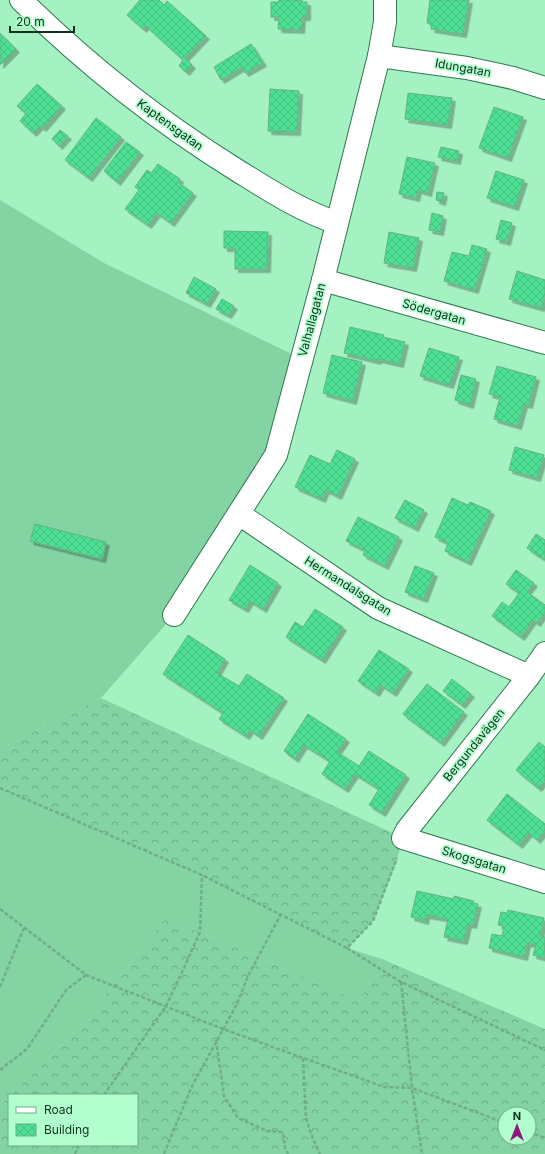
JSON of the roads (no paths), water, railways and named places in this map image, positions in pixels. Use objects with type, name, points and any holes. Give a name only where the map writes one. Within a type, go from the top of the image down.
[{"type":"street","name":"Kaptensgatan","points":[[21,0],[47,26],[97,69],[153,113],[206,151],[279,197],[315,216],[337,223]]},
{"type":"street","name":"Valhallagatan","points":[[174,615],[276,455],[323,280],[379,56],[385,22],[385,0]]},
{"type":"street","name":"Idungatan","points":[[379,56],[467,68],[512,78],[545,88]]},
{"type":"street","name":"Södergatan","points":[[323,280],[545,343]]},
{"type":"street","name":"Hermandalsgatan","points":[[239,514],[378,608],[529,676]]},
{"type":"street","name":"Bergundavägen","points":[[403,838],[407,830],[529,676],[545,653]]},
{"type":"street","name":"Skogsgatan","points":[[403,838],[545,882]]}]
